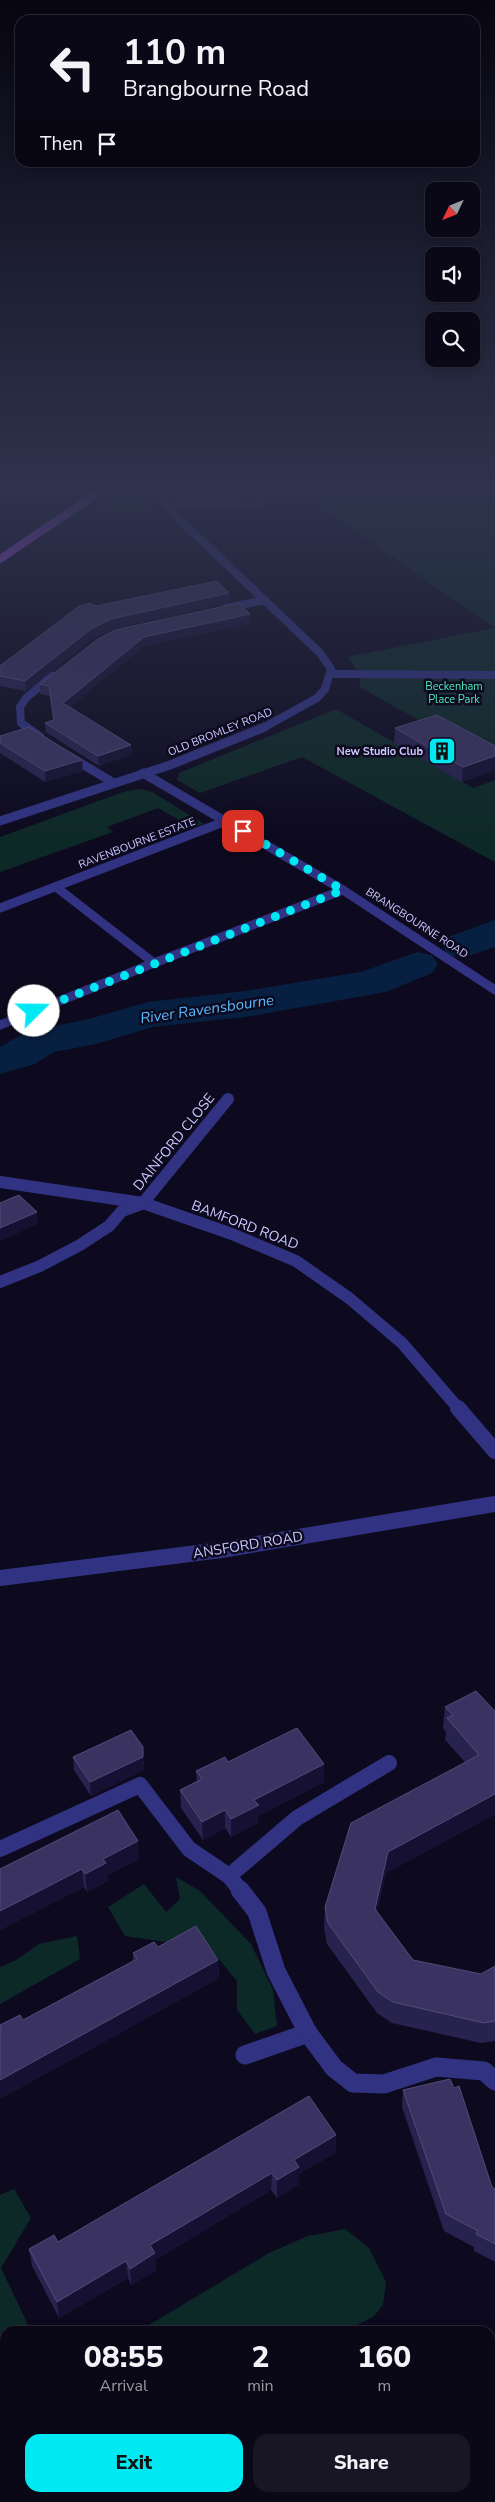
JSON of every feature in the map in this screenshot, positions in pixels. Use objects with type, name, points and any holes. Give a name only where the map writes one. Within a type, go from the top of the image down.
[{"type":"street","points":[[216,610],[232,607]]},
{"type":"street","points":[[271,607],[320,653],[331,669],[330,674],[495,676]]},
{"type":"street","points":[[45,741],[21,723],[20,707],[41,684],[56,673]]},
{"type":"street","name":"OLD BROMLEY ROAD","points":[[0,821],[215,748],[294,713],[321,694],[330,674]]},
{"type":"street","points":[[61,750],[114,783]]},
{"type":"street","name":"BRANGBOURNE ROAD","points":[[143,773],[343,890],[495,990]]},
{"type":"street","name":"RAVENBOURNE ESTATE","points":[[0,908],[226,821]]},
{"type":"street","points":[[56,888],[154,963]]},
{"type":"street","points":[[0,1025],[343,890]]},
{"type":"street","name":"DAINFORD CLOSE","points":[[143,1204],[228,1099]]},
{"type":"street","name":"BAMFORD ROAD","points":[[0,1182],[143,1204],[232,1234],[296,1261],[349,1298],[402,1342],[495,1451]]},
{"type":"street","points":[[0,1282],[40,1266],[80,1245],[109,1226],[122,1211],[143,1204]]},
{"type":"street","name":"ANSFORD ROAD","points":[[0,1578],[221,1550],[495,1504]]},
{"type":"street","points":[[229,1876],[297,1818],[389,1763]]},
{"type":"street","points":[[0,1849],[140,1785],[189,1850],[229,1876],[257,1912],[276,1971],[308,2033],[334,2068],[353,2083],[384,2084],[436,2067],[484,2071],[495,2081]]},
{"type":"street","points":[[246,2055],[308,2033]]},
{"type":"green space","points":[[464,607],[495,607],[495,628]]},
{"type":"green space","name":"Beckenham Place Park","points":[[495,628],[495,762],[359,687],[362,676],[347,657]]},
{"type":"green space","points":[[336,709],[473,788],[495,780],[495,862],[302,757],[200,793],[177,780],[179,773]]},
{"type":"green space","points":[[142,789],[152,792],[204,824],[193,828],[158,808],[107,827],[113,832],[0,872],[0,837],[126,791]]},
{"type":"green space","points":[[176,1877],[200,1891],[251,1944],[273,1990],[277,2026],[255,2034],[237,2010],[237,1981],[196,1931],[166,1942],[125,1936],[108,1907],[144,1884],[166,1912],[180,1899]]},
{"type":"green space","points":[[77,1936],[80,1959],[0,2004],[0,1967],[16,1960],[39,1944]]},
{"type":"green space","points":[[14,2189],[31,2218],[1,2268],[29,2326],[0,2326],[0,2195]]},
{"type":"green space","points":[[345,2229],[369,2248],[386,2282],[383,2305],[373,2317],[355,2326],[147,2326],[269,2253],[308,2236]]},
{"type":"building","points":[[78,607],[167,607],[111,619],[91,629],[25,681],[0,676],[0,666]]},
{"type":"building","points":[[222,607],[243,607],[250,614],[144,637],[63,703],[131,745],[98,756],[45,723],[54,720],[49,686],[40,684],[98,639],[115,630]]},
{"type":"building","points":[[437,715],[495,746],[495,756],[463,767],[395,728]]},
{"type":"building","points":[[29,727],[82,760],[45,771],[0,743],[0,736]]},
{"type":"building","points":[[19,1195],[37,1212],[0,1228],[0,1203]]},
{"type":"building","points":[[476,1691],[495,1711],[495,1794],[388,1852],[375,1909],[413,1960],[481,1974],[495,1966],[495,2021],[484,2023],[393,2002],[378,1992],[328,1923],[325,1907],[351,1823],[479,1755],[447,1718],[453,1715],[445,1707]]},
{"type":"building","points":[[297,1728],[324,1764],[254,1800],[259,1805],[231,1819],[225,1810],[202,1822],[180,1790],[202,1779],[196,1771],[225,1757],[228,1762]]},
{"type":"building","points":[[131,1730],[143,1747],[143,1757],[90,1782],[73,1757]]},
{"type":"building","points":[[118,1810],[138,1841],[103,1859],[106,1863],[85,1874],[82,1869],[0,1911],[0,1869]]},
{"type":"building","points":[[196,1926],[218,1960],[0,2080],[0,2025],[20,2015],[23,2020],[137,1959],[133,1953],[154,1942],[158,1947]]},
{"type":"building","points":[[450,2079],[454,2088],[459,2086],[492,2187],[495,2189],[495,2244],[476,2234],[478,2231],[446,2214],[403,2090]]},
{"type":"building","points":[[309,2096],[336,2135],[294,2160],[299,2167],[277,2180],[272,2173],[150,2245],[155,2253],[130,2269],[126,2261],[57,2302],[29,2249],[54,2235],[58,2242]]},
{"type":"waterway","name":"River Ravensbourne","points":[[462,946],[495,932]]},
{"type":"waterway","name":"River Ravensbourne","points":[[0,1061],[19,1055],[41,1041],[96,1031],[148,1015],[245,1004],[371,983],[417,964]]},
{"type":"place","name":"New Studio Club","points":[[442,751]]},
{"type":"route","points":[[34,1011],[343,890],[243,831]]}]
